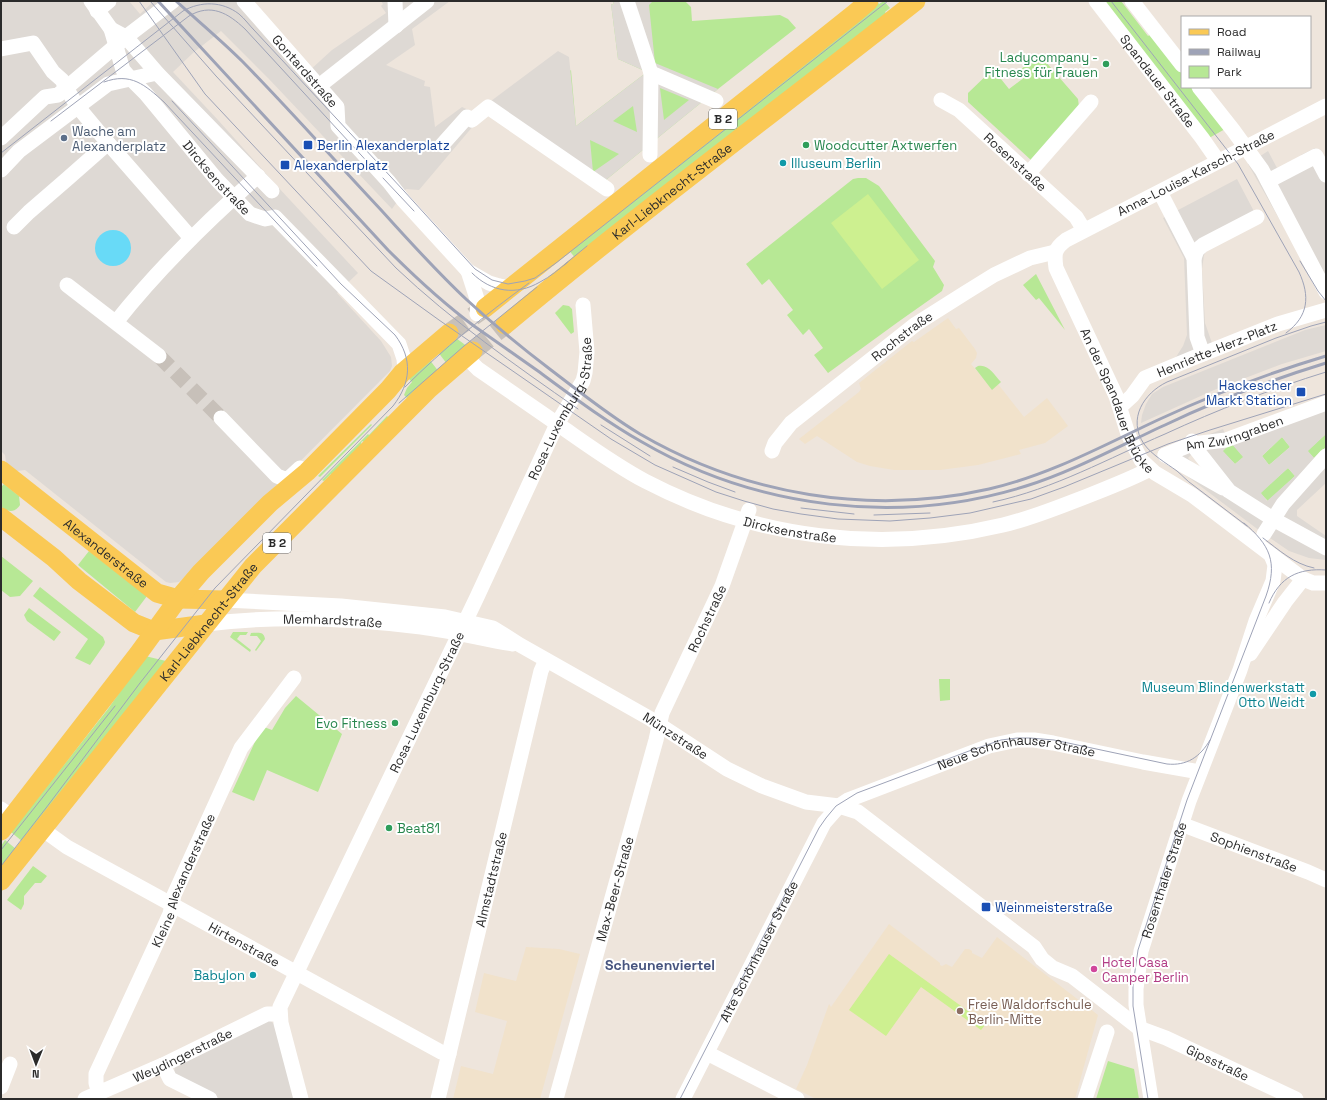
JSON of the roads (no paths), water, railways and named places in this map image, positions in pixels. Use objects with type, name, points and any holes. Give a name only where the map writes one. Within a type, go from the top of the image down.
[{"type":"main road","name":"Karl-Liebknecht-Straße","points":[[481,311],[869,1]]},
{"type":"main road","name":"Karl-Liebknecht-Straße","points":[[505,325],[562,277],[916,1]]},
{"type":"main road","name":"B 2","points":[[178,599],[201,572],[249,523],[307,472],[388,390],[405,370],[449,333]]},
{"type":"main road","name":"Karl-Liebknecht-Straße","points":[[1,881],[253,566],[428,389],[469,354]]},
{"type":"main road","name":"Alexanderstraße","points":[[1,470],[157,593],[178,599],[225,600]]},
{"type":"main road","points":[[1,517],[54,558],[79,581],[134,624],[154,631],[206,624]]},
{"type":"main road","points":[[5,819],[138,654],[178,599]]},
{"type":"street","points":[[1,138],[45,97],[58,95],[121,41],[173,1]]},
{"type":"street","name":"Gontardstraße","points":[[244,1],[338,107],[338,126],[468,271],[489,283],[510,288]]},
{"type":"street","points":[[395,1],[396,26]]},
{"type":"street","points":[[320,86],[427,1]]},
{"type":"street","name":"Spandauer Straße","points":[[1096,1],[1202,138],[1218,161]]},
{"type":"street","points":[[1132,1],[1181,64]]},
{"type":"street","points":[[629,2],[651,73],[650,155]]},
{"type":"street","points":[[106,4],[111,30],[121,41],[157,73],[272,191]]},
{"type":"street","name":"Dircksenstraße","points":[[121,41],[123,70],[146,94],[190,148],[250,214],[265,219],[275,217],[399,344],[404,359],[405,370]]},
{"type":"street","points":[[1,49],[33,43],[53,72],[62,80],[78,107],[191,238]]},
{"type":"street","points":[[1,170],[19,151],[108,84],[157,73]]},
{"type":"street","points":[[651,73],[716,101]]},
{"type":"street","points":[[1200,88],[1246,147],[1268,181],[1326,292]]},
{"type":"street","name":"Rosenstraße","points":[[941,100],[959,110],[1076,217],[1084,230]]},
{"type":"street","points":[[1028,174],[1091,102]]},
{"type":"street","name":"Anna-Louisa-Karsch-Straße","points":[[1055,252],[1059,245],[1084,230],[1326,106]]},
{"type":"street","points":[[442,145],[467,116],[472,120],[488,107],[607,189]]},
{"type":"street","points":[[14,227],[66,176],[108,143]]},
{"type":"street","points":[[1268,181],[1316,156],[1326,175]]},
{"type":"street","points":[[119,328],[143,288],[191,238],[258,176]]},
{"type":"street","points":[[1160,192],[1194,258]]},
{"type":"street","points":[[1203,354],[1197,337],[1194,258],[1197,250],[1203,245],[1257,216]]},
{"type":"street","name":"An der Spandauer Brücke","points":[[1055,252],[1056,268],[1116,396],[1128,434],[1141,460],[1150,470],[1192,496],[1303,579]]},
{"type":"street","name":"Rochstraße","points":[[772,451],[776,442],[791,423],[916,324],[994,275],[1030,258],[1055,252]]},
{"type":"street","name":"Gontardstraße","points":[[468,271],[481,311]]},
{"type":"street","points":[[67,285],[119,328],[158,356]]},
{"type":"street","name":"Rosa-Luxemburg-Straße","points":[[301,1099],[281,1023],[280,1008],[463,627],[557,424],[583,381],[586,352],[583,305]]},
{"type":"street","name":"Henriette-Herz-Platz","points":[[1120,407],[1132,396],[1145,378],[1283,322],[1326,310]]},
{"type":"street","name":"Dircksenstraße","points":[[469,354],[478,369],[594,451],[644,481],[700,506],[747,515],[812,535],[848,539],[879,540],[966,533],[1005,525],[1043,513],[1150,470]]},
{"type":"street","name":"Am Zwirngraben","points":[[1229,491],[1165,455],[1192,442],[1226,440],[1326,403]]},
{"type":"street","points":[[221,418],[277,476],[288,480],[302,466]]},
{"type":"street","points":[[1192,442],[1229,491],[1273,519],[1326,548]]},
{"type":"street","points":[[1264,534],[1283,504],[1326,456]]},
{"type":"street","name":"Rochstraße","points":[[659,725],[662,713],[722,586],[747,515]]},
{"type":"street","name":"Rosenthaler Straße","points":[[1151,1099],[1139,1028],[1136,996],[1141,951],[1181,824],[1240,670],[1256,621],[1273,581],[1275,565],[1271,555]]},
{"type":"street","points":[[1303,579],[1313,583],[1326,583]]},
{"type":"street","name":"Rosenthaler Straße","points":[[1240,670],[1281,608],[1303,579]]},
{"type":"street","name":"Memhardstraße","points":[[225,600],[341,606],[445,617],[463,627]]},
{"type":"street","name":"Memhardstraße","points":[[206,624],[256,619],[362,621],[422,628],[463,627]]},
{"type":"street","name":"Münzstraße","points":[[463,627],[493,628],[659,725],[725,768],[762,786],[806,802],[839,806]]},
{"type":"street","name":"Almstadtstraße","points":[[438,1099],[537,685],[546,660]]},
{"type":"street","name":"Kleine Alexanderstraße","points":[[99,1093],[96,1083],[96,1074],[170,914],[174,895],[241,748],[294,678]]},
{"type":"street","name":"Max-Beer-Straße","points":[[556,1099],[659,725]]},
{"type":"street","name":"Neue Schönhauser Straße","points":[[839,806],[859,795],[989,746],[1017,740],[1034,740],[1053,743],[1200,772]]},
{"type":"street","points":[[839,806],[858,812],[1034,947],[1047,951],[1061,961],[1072,976],[1139,1028]]},
{"type":"street","name":"Alte Schönhauser Straße","points":[[683,1099],[824,823],[839,806]]},
{"type":"street","name":"Sophienstraße","points":[[1181,824],[1301,869],[1326,880]]},
{"type":"street","name":"Hirtenstraße","points":[[42,829],[60,843],[172,905],[441,1052],[449,1054]]},
{"type":"street","name":"Weydingerstraße","points":[[85,1099],[163,1064],[267,1014],[280,1014]]},
{"type":"street","name":"Gipsstraße","points":[[1139,1028],[1158,1034],[1296,1099]]},
{"type":"street","points":[[1085,1099],[1107,1032]]},
{"type":"street","points":[[707,1053],[797,1099]]},
{"type":"street","points":[[1,1087],[10,1064]]},
{"type":"street","points":[[163,1064],[170,1079],[210,1099]]},
{"type":"water","points":[[117,230],[126,235],[130,241],[130,255],[126,261],[117,266],[109,266],[100,261],[96,255],[95,244],[100,235],[106,231]]},
{"type":"tunnel","points":[[449,333],[485,308]]},
{"type":"tunnel","points":[[473,351],[505,325]]},
{"type":"tunnel","points":[[159,356],[221,418]]},
{"type":"tram line","points":[[139,1],[205,94],[371,271],[611,439],[655,465],[716,492],[773,509],[838,519],[890,521],[970,513],[1031,499],[1168,444],[1326,394]]},
{"type":"tram line","points":[[150,1],[216,76],[396,268],[439,306],[507,359],[578,409]]},
{"type":"tram line","points":[[1,153],[183,11],[197,5],[219,5],[232,10],[243,18],[475,269],[492,280],[508,284],[535,278],[556,263],[888,1]]},
{"type":"tram line","points":[[1111,1],[1238,164],[1299,272],[1305,289],[1305,305],[1299,320],[1286,333]]},
{"type":"tram line","points":[[51,121],[189,16],[197,12],[212,10],[226,14],[239,23],[373,168]]},
{"type":"tram line","points":[[104,82],[114,79],[130,79],[150,90],[164,102],[317,266]]},
{"type":"tram line","points":[[1,866],[140,683],[215,588],[393,406],[399,397],[406,380],[408,371],[405,353],[395,335],[341,284],[172,101]]},
{"type":"tram line","points":[[383,178],[414,211]]},
{"type":"tram line","points":[[564,265],[587,246]]},
{"type":"tram line","points":[[1300,261],[1318,291],[1326,301]]},
{"type":"tram line","points":[[472,273],[479,279],[496,288],[504,290],[522,289],[540,282],[568,262]]},
{"type":"tram line","points":[[405,387],[465,332],[529,283]]},
{"type":"tram line","points":[[399,403],[464,346],[537,287]]},
{"type":"tram line","points":[[1247,526],[1177,471],[1159,459],[1147,448],[1139,435],[1137,425],[1140,408],[1151,393],[1167,382],[1276,338],[1326,322]]},
{"type":"tram line","points":[[993,502],[1016,496],[1059,481],[1224,408],[1285,385],[1326,372]]},
{"type":"tram line","points":[[601,425],[650,456]]},
{"type":"tram line","points":[[673,467],[735,492]]},
{"type":"tram line","points":[[801,508],[854,514]]},
{"type":"tram line","points":[[874,515],[930,513]]},
{"type":"tram line","points":[[1148,1099],[1133,1006],[1133,985],[1138,950],[1187,800],[1270,584],[1271,564],[1266,547],[1253,531],[1244,523]]},
{"type":"tram line","points":[[1263,538],[1293,560],[1314,568]]},
{"type":"tram line","points":[[1269,603],[1273,594],[1284,581],[1291,576],[1307,571],[1326,570]]},
{"type":"tram line","points":[[1,850],[115,706]]},
{"type":"tram line","points":[[680,1099],[819,828],[836,806],[857,793],[1001,740],[1017,738],[1054,740],[1167,764],[1187,762],[1197,756],[1210,740]]},
{"type":"railway","points":[[158,1],[388,250],[451,308],[615,426],[686,465],[733,483],[781,496],[830,504],[879,507],[929,505],[978,498],[1044,480],[1096,458],[1204,407],[1265,383],[1326,363]]},
{"type":"railway","points":[[176,1],[242,61],[434,267],[467,300],[498,327],[583,395],[628,427],[680,455],[722,472],[765,485],[809,494],[854,500],[899,500],[944,497],[989,489],[1012,483],[1055,468],[1160,419],[1221,393],[1326,356]]},
{"type":"place","name":"Ladycompany - Fitness für Frauen","points":[[1106,64]]},
{"type":"place","name":"Wache am Alexanderplatz","points":[[64,138]]},
{"type":"place","name":"Berlin Alexanderplatz","points":[[308,145]]},
{"type":"place","name":"Woodcutter Axtwerfen","points":[[806,145]]},
{"type":"place","name":"Illuseum Berlin","points":[[783,163]]},
{"type":"place","name":"Alexanderplatz","points":[[285,165]]},
{"type":"place","name":"Hackescher Markt Station","points":[[1301,392]]},
{"type":"place","name":"Museum Blindenwerkstatt Otto Weidt","points":[[1313,694]]},
{"type":"place","name":"Evo Fitness","points":[[395,723]]},
{"type":"place","name":"Beat81","points":[[389,828]]},
{"type":"place","name":"Weinmeisterstraße","points":[[986,907]]},
{"type":"place","name":"Hotel Casa Camper Berlin","points":[[1094,969]]},
{"type":"place","name":"Babylon","points":[[253,975]]},
{"type":"place","name":"Freie Waldorfschule Berlin-Mitte","points":[[960,1011]]},
{"type":"district","name":"Scheunenviertel","points":[[660,965]]}]
